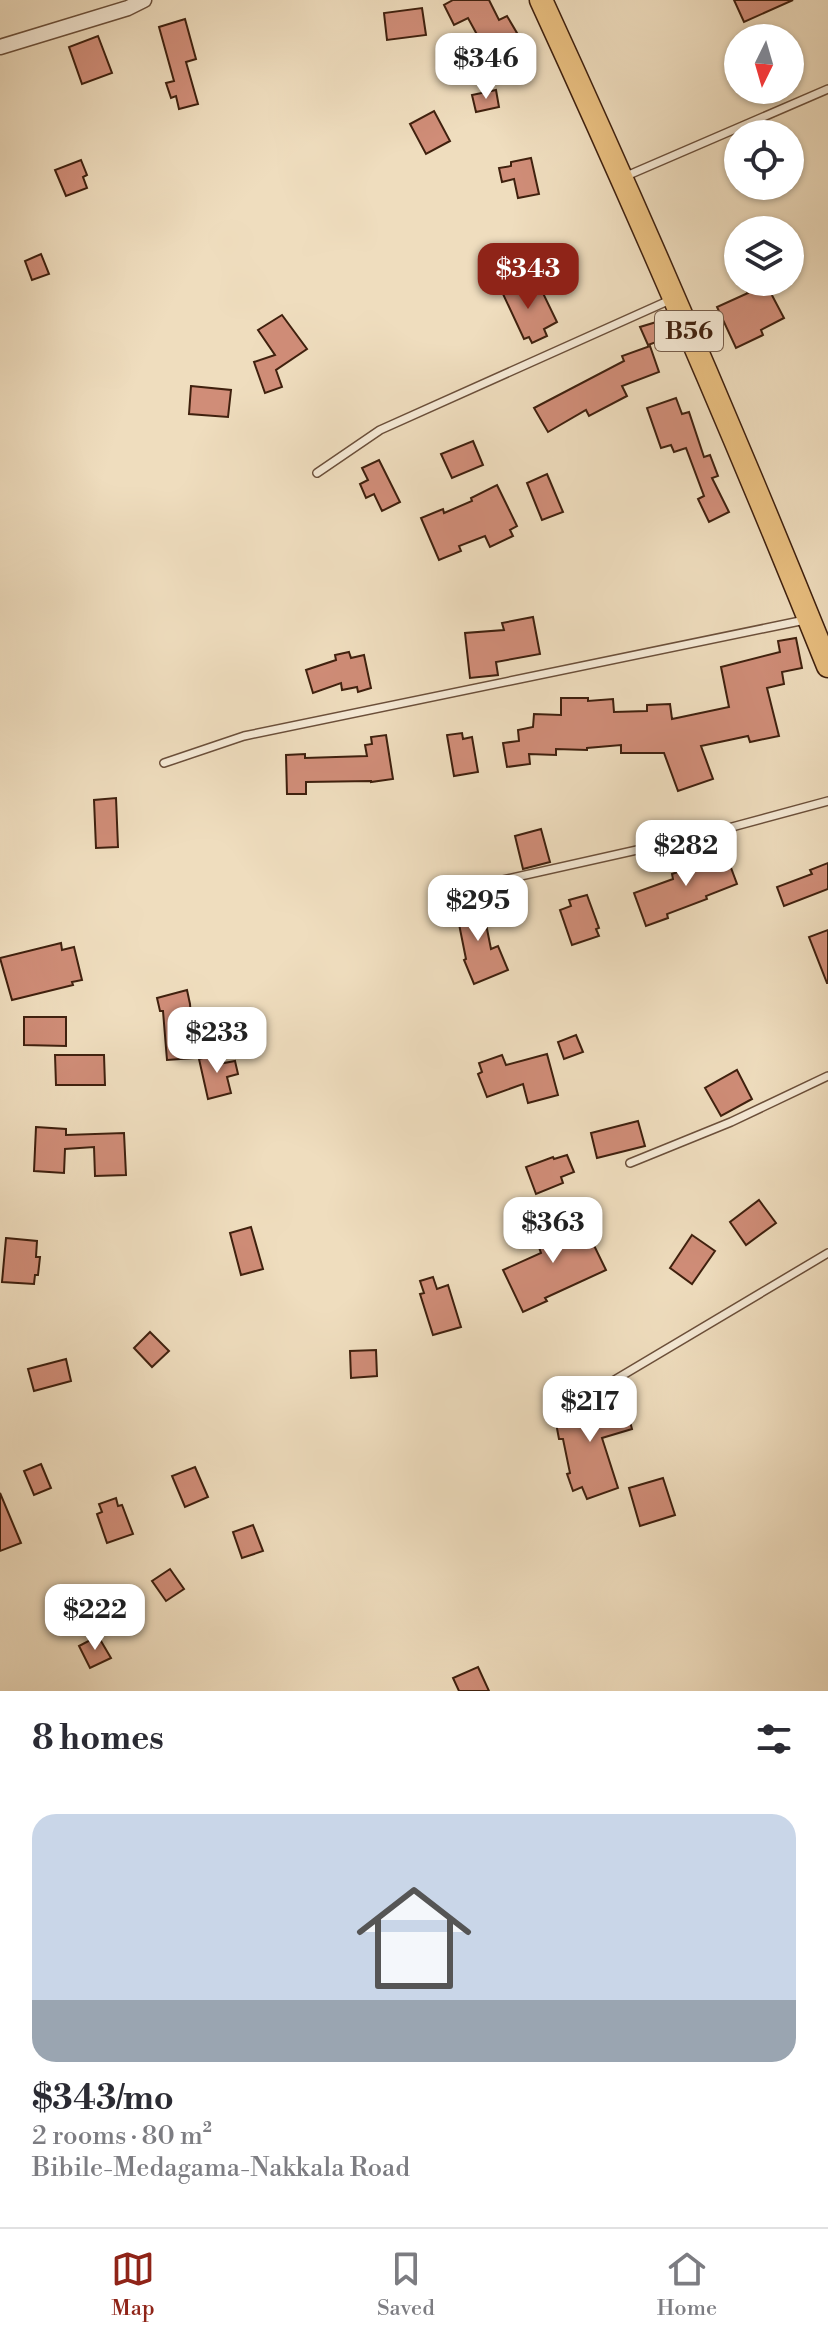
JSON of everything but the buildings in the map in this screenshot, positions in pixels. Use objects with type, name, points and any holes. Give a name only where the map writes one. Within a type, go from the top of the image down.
[{"type":"main road","name":"B56","points":[[541,0],[675,298],[828,666]]},
{"type":"street","points":[[0,47],[128,8],[144,0]]},
{"type":"lane","points":[[622,178],[828,89]]},
{"type":"lane","points":[[317,473],[380,430],[675,298]]},
{"type":"lane","points":[[164,763],[259,733],[809,620]]},
{"type":"lane","points":[[463,889],[695,837],[828,801]]},
{"type":"lane","points":[[630,1163],[731,1122],[828,1076]]},
{"type":"lane","points":[[586,1397],[828,1253]]}]
